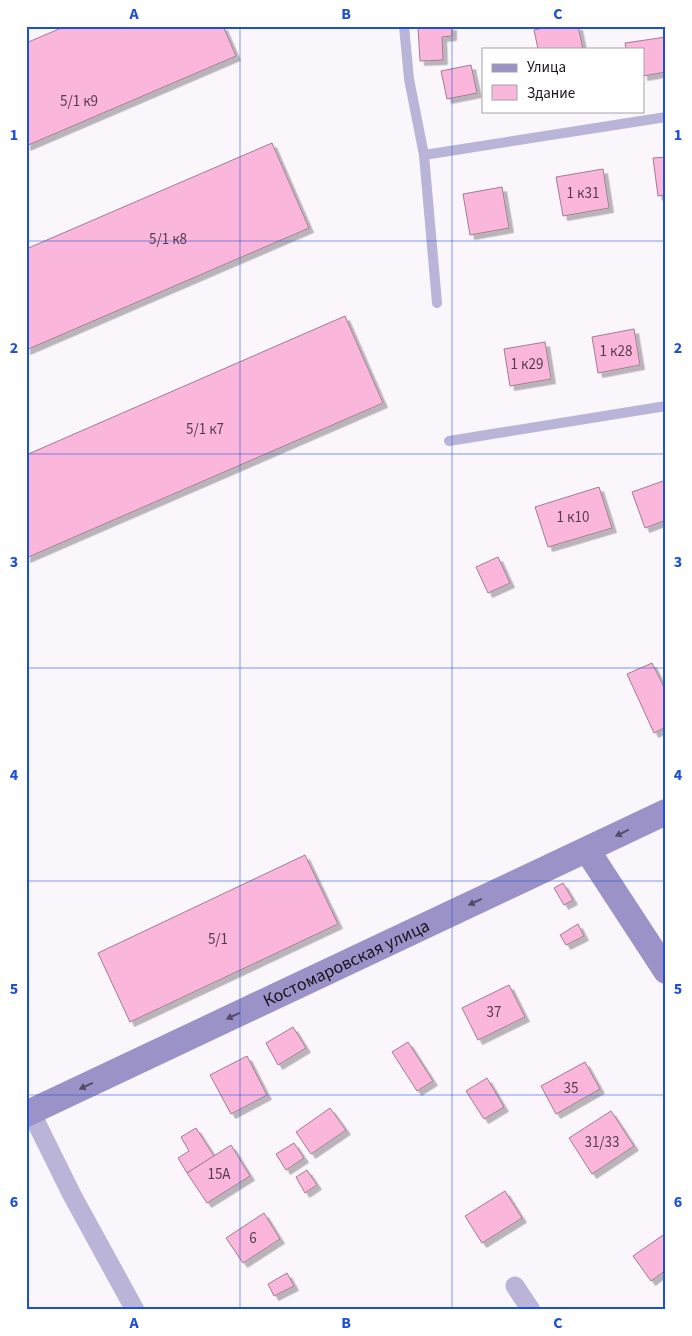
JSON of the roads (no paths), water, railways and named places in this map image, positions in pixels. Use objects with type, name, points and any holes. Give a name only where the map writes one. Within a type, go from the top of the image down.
[{"type":"street","name":"Костомаровская улица","points":[[28,1109],[666,812]]},
{"type":"street","points":[[587,850],[666,971]]},
{"type":"street","points":[[28,1109],[72,1195],[135,1310]]},
{"type":"street","points":[[516,1286],[531,1310]]},
{"type":"lane","points":[[404,26],[409,79],[424,156],[437,303]]},
{"type":"lane","points":[[424,156],[666,117]]},
{"type":"lane","points":[[449,441],[666,406]]}]
